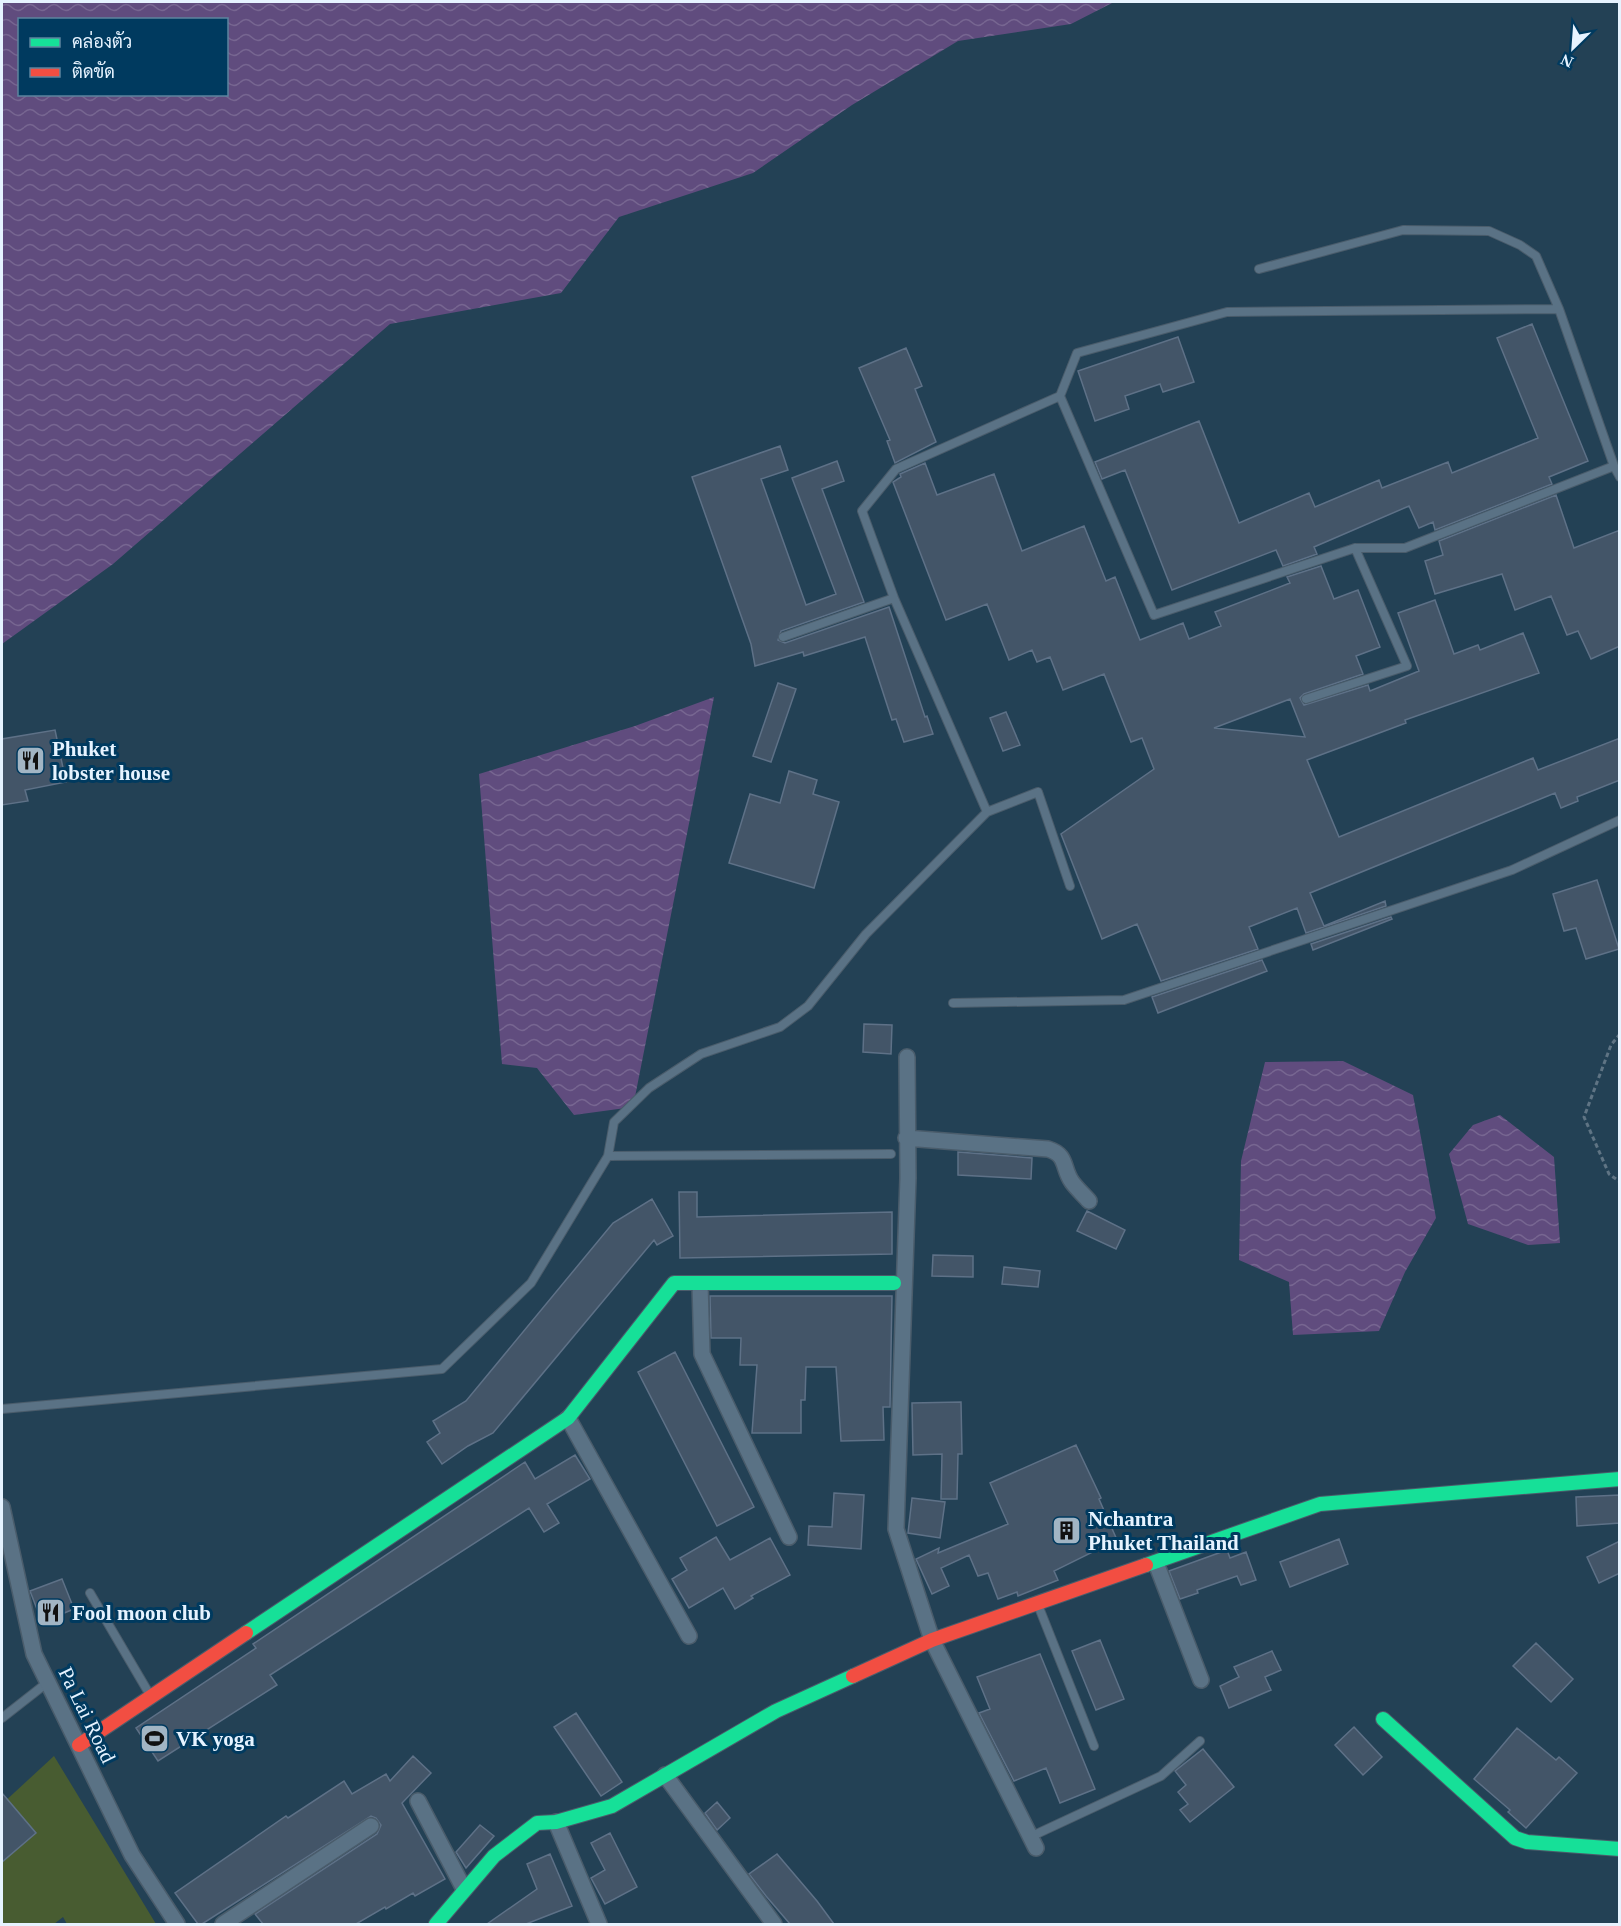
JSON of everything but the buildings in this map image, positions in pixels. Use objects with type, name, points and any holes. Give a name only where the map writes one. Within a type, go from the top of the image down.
[{"type":"street","points":[[907,1057],[908,1178],[896,1529],[932,1640],[1033,1842]]},
{"type":"street","points":[[906,1138],[1048,1149],[1059,1152],[1064,1158],[1071,1181],[1089,1201]]},
{"type":"street","points":[[79,1745],[568,1418],[674,1283],[894,1283]]},
{"type":"street","points":[[700,1284],[702,1354],[789,1537]]},
{"type":"street","points":[[568,1418],[689,1636]]},
{"type":"street","points":[[436,1924],[494,1857],[537,1823],[556,1822],[612,1806],[776,1711],[932,1640],[1320,1504],[1620,1479]]},
{"type":"street","name":"Pa Lai Road","points":[[2,1507],[34,1654],[132,1855],[177,1924]]},
{"type":"street","points":[[1156,1563],[1201,1680]]},
{"type":"street","points":[[1383,1719],[1515,1838],[1527,1842],[1620,1849]]},
{"type":"street","points":[[665,1775],[774,1924]]},
{"type":"street","points":[[418,1801],[464,1889]]},
{"type":"street","points":[[556,1822],[599,1924]]},
{"type":"street","points":[[223,1924],[370,1826]]},
{"type":"lane","points":[[1259,269],[1403,230],[1489,231],[1520,245],[1536,256],[1559,309],[1614,466],[1620,477]]},
{"type":"lane","points":[[987,812],[894,598],[862,511],[896,469],[1060,396],[1077,353],[1227,312],[1559,309]]},
{"type":"lane","points":[[1060,396],[1154,615],[1355,548],[1405,548],[1614,466]]},
{"type":"lane","points":[[1306,699],[1407,666],[1355,548]]},
{"type":"lane","points":[[783,637],[894,598]]},
{"type":"lane","points":[[2,1409],[442,1369],[531,1283],[608,1156],[614,1122],[649,1088],[701,1054],[780,1027],[808,1006],[866,934],[987,812],[1038,792],[1070,886]]},
{"type":"lane","points":[[953,1003],[1124,1000],[1512,870],[1620,820]]},
{"type":"lane","points":[[608,1156],[891,1154]]},
{"type":"lane","points":[[90,1593],[151,1696]]},
{"type":"lane","points":[[1037,1604],[1094,1746]]},
{"type":"lane","points":[[2,1718],[48,1682]]},
{"type":"lane","points":[[1033,1842],[1161,1776],[1200,1741]]},
{"type":"path","points":[[1620,1034],[1611,1045],[1584,1117],[1608,1174],[1620,1182]]},
{"type":"green space","points":[[54,1756],[156,1924],[67,1924],[63,1917],[54,1924],[2,1924],[2,1804]]},
{"type":"water","points":[[2,2],[1114,2],[1071,24],[958,41],[852,105],[753,173],[619,217],[561,293],[390,324],[113,564],[2,644]]},
{"type":"water","points":[[714,697],[633,1107],[574,1115],[537,1068],[502,1064],[479,774],[635,726]]},
{"type":"water","points":[[1343,1061],[1413,1095],[1436,1218],[1405,1272],[1379,1331],[1293,1335],[1289,1282],[1239,1260],[1241,1161],[1265,1062]]},
{"type":"water","points":[[1500,1115],[1554,1157],[1560,1243],[1528,1245],[1468,1224],[1449,1154],[1473,1125]]},
{"type":"traffic: fast","points":[[246,1633],[568,1418],[674,1283],[894,1283]]},
{"type":"traffic: fast","points":[[1146,1565],[1320,1504],[1620,1479]]},
{"type":"traffic: fast","points":[[436,1924],[494,1856],[537,1823],[556,1822],[612,1806],[776,1711],[853,1676]]},
{"type":"traffic: fast","points":[[1383,1719],[1515,1838],[1527,1842],[1620,1849]]},
{"type":"traffic: jam","points":[[853,1676],[932,1640],[1146,1565]]},
{"type":"traffic: jam","points":[[79,1745],[246,1633]]},
{"type":"place","name":"Phuket lobster house","points":[[31,761]]},
{"type":"place","name":"Nchantra Phuket Thailand","points":[[1067,1531]]},
{"type":"place","name":"Fool moon club","points":[[51,1613]]},
{"type":"place","name":"VK yoga","points":[[155,1739]]}]
